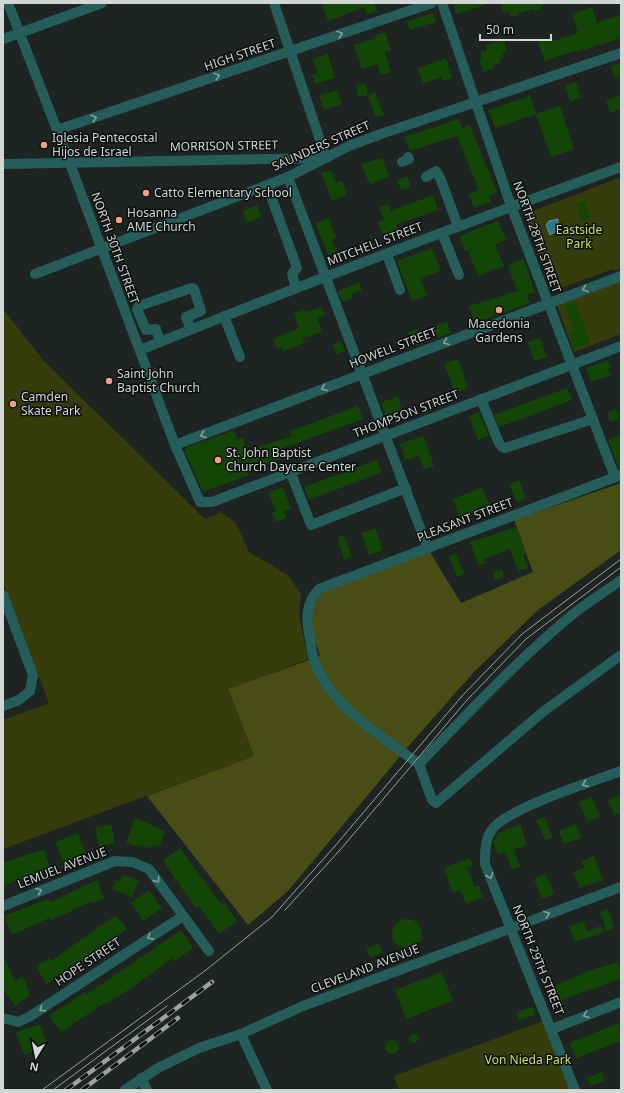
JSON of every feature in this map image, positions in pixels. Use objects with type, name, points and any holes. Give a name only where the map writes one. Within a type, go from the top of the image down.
[{"type":"street","name":"NORTH 30TH STREET","points":[[8,3],[69,161],[175,445],[200,502]]},
{"type":"street","points":[[3,39],[102,3]]},
{"type":"street","points":[[274,3],[326,158]]},
{"type":"street","name":"HIGH STREET","points":[[57,130],[432,3]]},
{"type":"street","name":"NORTH 28TH STREET","points":[[442,3],[511,206],[547,303],[593,419],[618,476]]},
{"type":"street","name":"SAUNDERS STREET","points":[[35,274],[288,177],[349,146],[621,53]]},
{"type":"street","name":"MORRISON STREET","points":[[3,164],[69,161],[326,158]]},
{"type":"street","name":"MITCHELL STREET","points":[[140,350],[458,226],[621,167]]},
{"type":"street","points":[[426,178],[436,171],[441,180],[458,226]]},
{"type":"street","points":[[288,177],[428,549]]},
{"type":"street","points":[[267,185],[296,268],[292,274],[296,288]]},
{"type":"street","points":[[442,233],[459,275]]},
{"type":"street","points":[[387,254],[400,290]]},
{"type":"street","name":"HOWELL STREET","points":[[175,445],[621,276]]},
{"type":"street","points":[[160,342],[156,329],[146,330],[137,309],[139,306],[192,288],[194,289],[202,311],[186,317],[191,329]]},
{"type":"street","points":[[224,316],[240,357]]},
{"type":"street","name":"THOMPSON STREET","points":[[200,502],[212,502],[384,435],[621,346]]},
{"type":"street","points":[[481,399],[502,447],[506,448],[593,419]]},
{"type":"street","points":[[290,471],[311,525],[406,488]]},
{"type":"street","name":"PLEASANT STREET","points":[[419,764],[360,720],[331,691],[315,663],[306,623],[308,607],[319,589],[618,476]]},
{"type":"street","points":[[621,580],[568,618],[499,680],[419,764],[432,800],[436,804],[544,710],[621,655]]},
{"type":"street","points":[[3,595],[33,675],[30,691],[26,695],[3,706]]},
{"type":"street","name":"NORTH 29TH STREET","points":[[575,1090],[552,1029],[485,864],[485,854],[491,830],[502,819],[520,809],[621,771]]},
{"type":"street","name":"LEMUEL AVENUE","points":[[3,906],[115,861],[132,862],[149,869],[209,951]]},
{"type":"street","name":"CLEVELAND AVENUE","points":[[125,1090],[158,1068],[200,1048],[241,1034],[303,1006],[621,887]]},
{"type":"street","name":"HOPE STREET","points":[[4,1019],[18,1022],[29,1017],[183,916]]},
{"type":"street","points":[[552,1029],[621,1002]]},
{"type":"street","points":[[241,1034],[267,1090]]},
{"type":"street","points":[[141,1078],[147,1090]]},
{"type":"green space","name":"Eastside Park","points":[[621,177],[621,268],[614,271],[613,269],[553,291],[525,214]]},
{"type":"green space","points":[[621,281],[621,334],[574,352],[557,305]]},
{"type":"green space","points":[[3,309],[43,360],[205,519],[221,512],[236,523],[249,552],[288,575],[301,594],[299,615],[308,659],[228,690],[254,756],[3,849],[3,720],[49,703],[3,582]]},
{"type":"green space","points":[[621,483],[621,550],[538,610],[473,673],[407,748],[289,890],[248,925],[147,796],[254,756],[228,689],[320,656],[310,624],[315,593],[428,549],[461,603],[533,572],[514,520]]},
{"type":"green space","name":"Von Nieda Park","points":[[546,1020],[572,1090],[399,1090],[394,1076]]},
{"type":"water","points":[[558,219],[558,230],[550,235],[546,225],[549,221]]},
{"type":"building","points":[[322,3],[374,3],[377,11],[367,15],[365,7],[328,21]]},
{"type":"building","points":[[460,3],[485,3],[485,5],[456,14],[453,5]]},
{"type":"building","points":[[500,3],[545,3],[546,5],[541,6],[542,9],[535,11],[534,9],[518,13],[518,15],[511,17],[509,11],[503,13]]},
{"type":"building","points":[[592,7],[597,23],[621,14],[621,38],[584,50],[554,57],[545,62],[538,41],[547,38],[549,42],[578,33],[572,14]]},
{"type":"building","points":[[433,13],[436,22],[410,30],[407,21]]},
{"type":"building","points":[[385,32],[391,50],[385,52],[391,72],[380,75],[377,64],[362,69],[354,45],[376,38],[375,35]]},
{"type":"building","points":[[504,40],[507,51],[502,52],[504,58],[500,59],[501,63],[493,65],[494,69],[483,72],[479,59],[482,58],[480,52],[487,50],[486,45]]},
{"type":"building","points":[[328,54],[335,78],[315,84],[312,75],[318,73],[313,59]]},
{"type":"building","points":[[446,58],[452,78],[443,81],[442,77],[423,83],[418,68]]},
{"type":"building","points":[[621,63],[621,76],[615,78],[611,66]]},
{"type":"building","points":[[576,82],[581,98],[570,102],[565,85]]},
{"type":"building","points":[[365,83],[368,95],[359,97],[356,85]]},
{"type":"building","points":[[337,90],[342,104],[324,110],[319,95]]},
{"type":"building","points":[[375,92],[384,115],[376,117],[368,95]]},
{"type":"building","points":[[621,95],[621,109],[610,113],[606,100]]},
{"type":"building","points":[[530,96],[536,114],[495,128],[488,110]]},
{"type":"building","points":[[560,106],[574,149],[551,157],[536,114]]},
{"type":"building","points":[[459,119],[462,128],[470,125],[497,192],[489,196],[491,202],[474,208],[469,194],[479,190],[457,136],[410,151],[404,137]]},
{"type":"building","points":[[382,158],[389,176],[370,185],[361,164]]},
{"type":"building","points":[[331,170],[336,183],[342,181],[347,195],[332,201],[321,173]]},
{"type":"building","points":[[407,176],[411,187],[401,190],[397,180]]},
{"type":"building","points":[[433,195],[438,210],[396,225],[399,232],[385,240],[378,222],[384,220],[379,207],[388,204],[391,211]]},
{"type":"building","points":[[584,201],[590,218],[582,221],[576,204]]},
{"type":"building","points":[[257,205],[261,217],[247,223],[243,211]]},
{"type":"building","points":[[329,218],[336,238],[332,239],[337,252],[328,255],[315,223]]},
{"type":"building","points":[[498,221],[506,240],[495,245],[504,266],[478,276],[468,250],[465,251],[459,236]]},
{"type":"building","points":[[432,248],[441,271],[420,278],[427,295],[412,301],[397,261]]},
{"type":"building","points":[[524,259],[535,293],[527,295],[530,303],[475,323],[469,306],[517,291],[508,265]]},
{"type":"building","points":[[359,283],[362,290],[352,294],[353,298],[342,302],[338,291]]},
{"type":"building","points":[[575,301],[590,343],[574,349],[568,332],[574,330],[564,305]]},
{"type":"building","points":[[322,307],[325,316],[317,318],[322,332],[303,338],[305,342],[283,352],[281,347],[277,349],[273,339],[299,328],[294,313],[304,309],[305,312]]},
{"type":"building","points":[[447,322],[451,333],[437,338],[433,327]]},
{"type":"building","points":[[418,329],[423,343],[413,347],[407,332]]},
{"type":"building","points":[[540,338],[547,357],[534,361],[528,342]]},
{"type":"building","points":[[341,341],[345,351],[336,354],[333,344]]},
{"type":"building","points":[[458,359],[468,388],[455,393],[444,364]]},
{"type":"building","points":[[608,360],[611,367],[608,368],[611,375],[591,382],[586,368]]},
{"type":"building","points":[[567,388],[572,400],[499,427],[494,415]]},
{"type":"building","points":[[398,397],[404,415],[387,421],[381,402]]},
{"type":"building","points":[[358,406],[363,419],[283,448],[286,457],[248,472],[249,475],[203,492],[185,452],[187,447],[234,430],[237,439],[243,438],[247,451],[292,436],[290,431]]},
{"type":"building","points":[[616,409],[619,419],[610,422],[607,412]]},
{"type":"building","points":[[479,412],[489,436],[478,440],[469,416]]},
{"type":"building","points":[[621,435],[621,469],[619,469],[608,440]]},
{"type":"building","points":[[424,436],[434,466],[424,469],[419,456],[405,460],[400,444]]},
{"type":"building","points":[[377,460],[382,472],[309,500],[304,487]]},
{"type":"building","points":[[519,480],[526,498],[517,502],[509,484]]},
{"type":"building","points":[[283,487],[291,509],[284,511],[286,518],[276,522],[272,513],[276,512],[268,492]]},
{"type":"building","points":[[482,487],[491,510],[460,519],[453,499]]},
{"type":"building","points":[[516,527],[526,553],[523,554],[528,568],[518,571],[510,549],[484,559],[486,563],[478,565],[470,542]]},
{"type":"building","points":[[375,528],[383,550],[369,555],[361,533]]},
{"type":"building","points":[[344,535],[352,557],[344,560],[337,537]]},
{"type":"building","points":[[456,553],[464,574],[457,577],[449,556]]},
{"type":"building","points":[[502,569],[504,577],[495,580],[493,572]]},
{"type":"building","points":[[621,795],[621,813],[615,816],[608,800]]},
{"type":"building","points":[[592,797],[600,817],[587,822],[579,802]]},
{"type":"building","points":[[545,817],[553,838],[545,840],[536,820]]},
{"type":"building","points":[[135,818],[165,831],[159,847],[152,845],[151,849],[140,845],[139,847],[126,843]]},
{"type":"building","points":[[111,824],[115,843],[99,846],[95,827]]},
{"type":"building","points":[[520,824],[527,845],[514,849],[520,867],[512,870],[506,852],[498,855],[493,842],[498,833]]},
{"type":"building","points":[[576,824],[581,838],[564,844],[559,831]]},
{"type":"building","points":[[78,833],[86,854],[64,864],[55,842]]},
{"type":"building","points":[[180,848],[222,905],[224,903],[237,921],[219,934],[199,906],[196,908],[164,863],[164,860]]},
{"type":"building","points":[[44,849],[50,868],[3,886],[3,863]]},
{"type":"building","points":[[594,856],[603,880],[580,888],[573,872],[584,868],[582,861]]},
{"type":"building","points":[[470,858],[473,866],[467,868],[475,887],[479,886],[483,897],[466,904],[460,890],[453,893],[444,868]]},
{"type":"building","points":[[546,874],[554,894],[542,899],[534,879]]},
{"type":"building","points":[[123,875],[139,880],[132,897],[112,889],[116,880],[120,881]]},
{"type":"building","points":[[97,880],[104,898],[91,903],[90,902],[50,921],[49,918],[12,935],[4,916],[48,899],[50,902]]},
{"type":"building","points":[[149,890],[162,908],[143,921],[131,903]]},
{"type":"building","points":[[608,909],[615,927],[607,931],[600,912]]},
{"type":"building","points":[[116,915],[127,929],[72,970],[70,968],[47,984],[36,967],[49,958],[51,961]]},
{"type":"building","points":[[407,919],[417,924],[422,934],[417,944],[407,949],[397,944],[392,934],[397,924]]},
{"type":"building","points":[[583,921],[587,931],[601,926],[604,932],[575,942],[569,926]]},
{"type":"building","points":[[181,930],[193,948],[175,961],[173,958],[130,989],[107,1003],[106,1002],[61,1032],[49,1016],[85,992],[87,994]]},
{"type":"building","points":[[379,944],[383,952],[370,958],[366,948]]},
{"type":"building","points":[[3,954],[15,982],[22,976],[27,984],[30,995],[15,1006],[3,989]]},
{"type":"building","points":[[618,962],[621,969],[621,979],[556,1003],[550,988],[588,971]]},
{"type":"building","points":[[442,972],[453,1001],[406,1019],[395,990]]},
{"type":"building","points":[[533,1007],[536,1015],[518,1020],[516,1012]]},
{"type":"building","points":[[619,1023],[621,1041],[576,1058],[569,1043]]},
{"type":"building","points":[[40,1024],[48,1046],[24,1055],[16,1032]]},
{"type":"building","points":[[414,1033],[419,1038],[414,1043],[409,1038]]},
{"type":"building","points":[[392,1040],[397,1042],[399,1047],[397,1052],[392,1054],[387,1052],[385,1047],[387,1042]]},
{"type":"building","points":[[602,1072],[605,1081],[590,1086],[587,1078]]},
{"type":"tram line","points":[[42,1090],[206,970],[272,917],[335,846],[462,696],[522,634],[621,559]]},
{"type":"tram line","points":[[285,910],[340,850],[467,700],[526,639],[621,567]]},
{"type":"tram line","points":[[53,1090],[167,1006]]},
{"type":"railway","points":[[66,1090],[212,982]]},
{"type":"railway","points":[[82,1090],[178,1018]]},
{"type":"place","name":"Iglesia Pentecostal Hijos de Israel","points":[[44,145]]},
{"type":"place","name":"Catto Elementary School","points":[[146,193]]},
{"type":"place","name":"Hosanna AME Church","points":[[119,220]]},
{"type":"place","name":"Macedonia Gardens","points":[[499,310]]},
{"type":"place","name":"Saint John Baptist Church","points":[[109,381]]},
{"type":"place","name":"Camden Skate Park","points":[[13,404]]},
{"type":"place","name":"St. John Baptist Church Daycare Center","points":[[218,460]]}]
